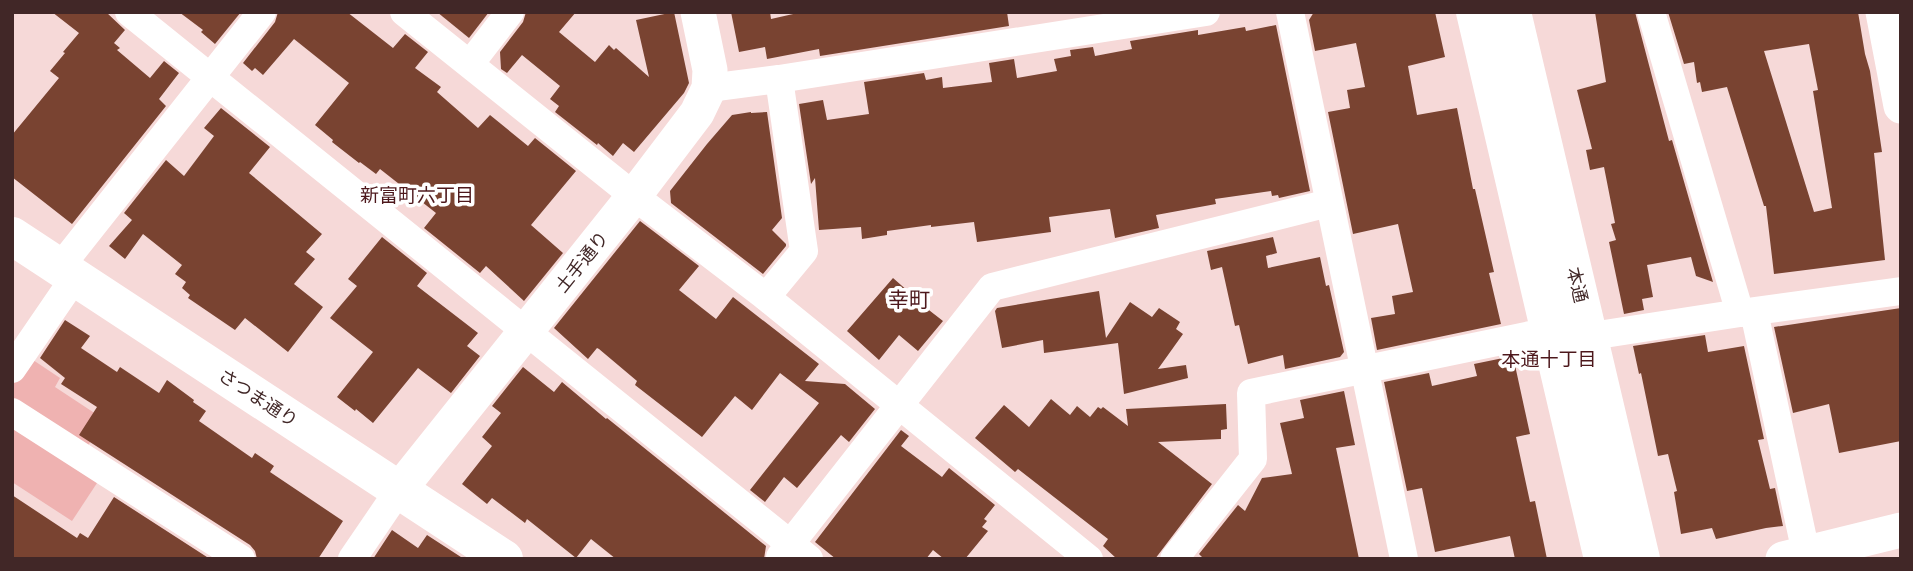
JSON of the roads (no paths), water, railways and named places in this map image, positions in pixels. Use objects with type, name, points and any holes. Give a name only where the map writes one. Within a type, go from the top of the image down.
[{"type":"main road","name":"本通","points":[[1475,12],[1603,559]]},
{"type":"main road","name":"本通","points":[[1512,12],[1641,559]]},
{"type":"main road","name":"さつま通り","points":[[12,236],[504,559]]},
{"type":"street","points":[[129,12],[526,332],[792,554],[899,406],[992,287],[1328,203]]},
{"type":"street","points":[[12,369],[68,272],[210,78],[262,12]]},
{"type":"street","points":[[404,12],[765,297],[1090,559]]},
{"type":"street","points":[[470,64],[510,12]]},
{"type":"street","points":[[698,12],[710,71],[709,88],[779,79],[1034,25],[1206,12]]},
{"type":"street","points":[[1290,12],[1404,559]]},
{"type":"street","points":[[1651,12],[1747,313],[1790,557],[1901,530]]},
{"type":"street","points":[[1883,12],[1901,106]]},
{"type":"street","points":[[765,297],[804,251],[779,79]]},
{"type":"street","name":"土手通り","points":[[399,491],[634,196],[697,113],[709,88]]},
{"type":"street","points":[[1174,559],[1253,459],[1251,393],[1551,337],[1589,337],[1901,291]]},
{"type":"street","points":[[12,412],[241,559]]},
{"type":"street","points":[[352,559],[399,491]]},
{"type":"district","name":"新富町六丁目","points":[[417,195]]},
{"type":"district","name":"幸町","points":[[909,300]]},
{"type":"district","name":"本通十丁目","points":[[1549,359]]}]
